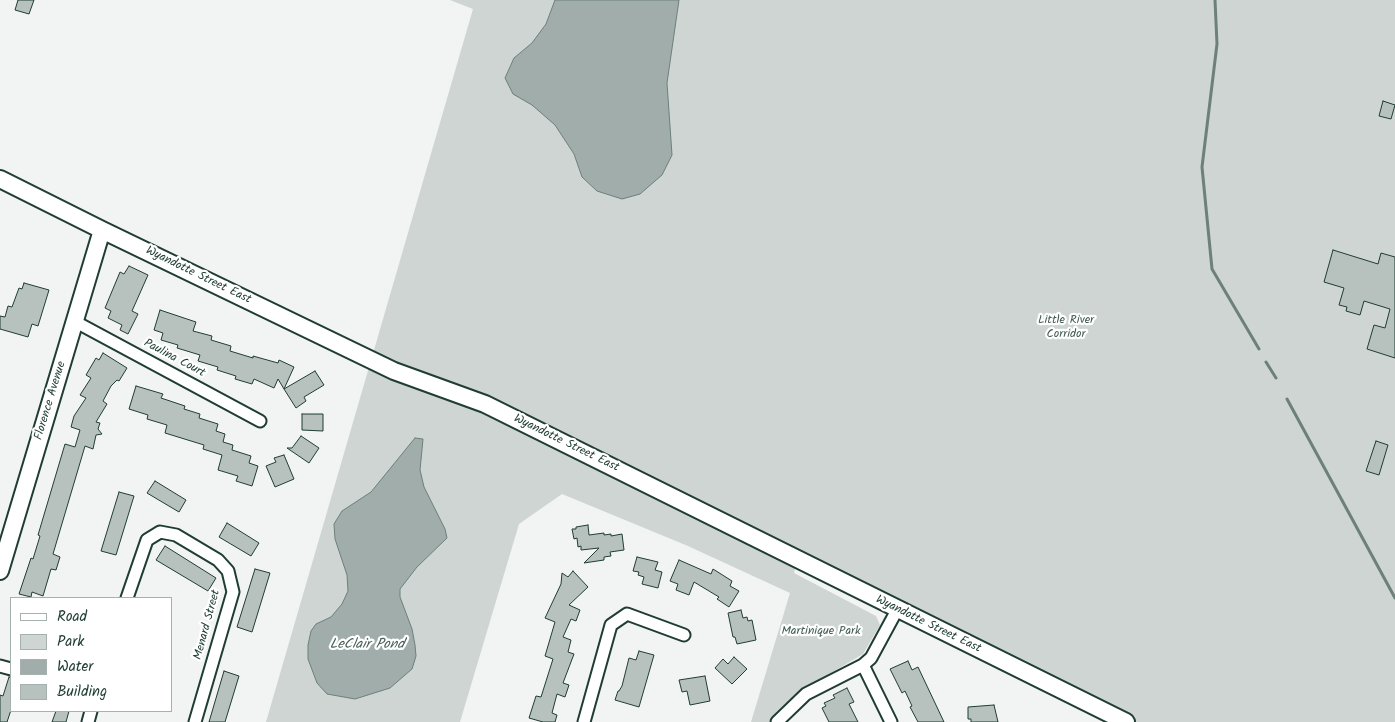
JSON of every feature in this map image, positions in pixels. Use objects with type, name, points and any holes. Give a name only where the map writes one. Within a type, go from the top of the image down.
[{"type":"street","name":"Wyandotte Street East","points":[[0,179],[394,370],[485,404],[1126,722]]},
{"type":"street","name":"Florence Avenue","points":[[0,571],[102,230]]},
{"type":"street","name":"Paulina Court","points":[[74,321],[260,421]]},
{"type":"street","name":"Menard Street","points":[[127,597],[147,540],[160,532],[176,535],[218,560],[228,571],[233,592],[196,722]]},
{"type":"street","points":[[777,722],[806,694],[863,665],[872,658],[897,610]]},
{"type":"street","points":[[584,722],[611,626],[627,614],[684,635]]},
{"type":"street","points":[[863,665],[891,722]]},
{"type":"green space","name":"Little River Corridor","points":[[450,0],[1395,0],[1395,722],[1126,722],[797,560],[794,573],[876,616],[880,625],[863,654],[797,693],[777,711],[770,722],[751,722],[790,593],[688,546],[562,494],[519,524],[460,722],[266,722],[473,9]]},
{"type":"water","points":[[555,0],[679,0],[667,83],[672,155],[662,175],[640,194],[622,199],[597,191],[582,177],[574,154],[555,125],[532,105],[513,94],[505,78],[514,58],[532,43],[546,24]]},
{"type":"water","name":"LeClair Pond","points":[[415,438],[423,439],[420,470],[424,487],[445,529],[447,538],[417,567],[400,589],[400,597],[412,629],[415,645],[416,656],[412,669],[390,688],[355,699],[327,694],[317,683],[308,659],[308,645],[311,631],[316,624],[331,617],[342,604],[348,591],[347,575],[335,539],[334,524],[342,511],[371,492]]},
{"type":"building","points":[[18,0],[34,0],[29,14],[15,10]]},
{"type":"building","points":[[1383,101],[1395,105],[1391,119],[1379,116]]},
{"type":"building","points":[[1333,250],[1378,264],[1381,253],[1395,257],[1395,358],[1367,349],[1374,325],[1385,328],[1390,309],[1364,301],[1360,315],[1346,311],[1347,307],[1339,305],[1344,288],[1324,282]]},
{"type":"building","points":[[129,266],[148,275],[132,311],[138,314],[128,334],[120,330],[122,325],[108,318],[111,311],[105,308],[120,272],[124,274]]},
{"type":"building","points":[[24,283],[49,290],[38,326],[32,324],[28,337],[0,329],[0,316],[5,317],[8,306],[12,307],[19,288],[22,289]]},
{"type":"building","points":[[160,310],[196,322],[193,331],[212,336],[211,340],[231,346],[230,351],[278,363],[279,360],[294,367],[284,389],[278,379],[274,388],[254,379],[252,384],[235,379],[236,376],[217,370],[218,367],[198,361],[200,355],[177,348],[178,345],[161,340],[163,333],[154,330]]},
{"type":"building","points":[[103,353],[127,368],[119,381],[117,380],[111,386],[103,401],[107,404],[96,422],[100,423],[98,429],[102,434],[96,435],[93,449],[85,446],[53,554],[60,557],[56,570],[51,569],[43,596],[32,592],[31,597],[19,594],[31,558],[33,559],[40,536],[38,535],[65,444],[75,447],[80,430],[71,427],[74,416],[86,398],[80,395],[91,378],[86,375],[96,358],[99,360]]},
{"type":"building","points":[[315,371],[324,385],[304,397],[306,401],[296,408],[284,389]]},
{"type":"building","points":[[136,386],[163,394],[161,398],[185,406],[184,409],[200,414],[199,418],[218,424],[216,431],[225,434],[223,442],[233,445],[232,450],[251,456],[249,463],[258,466],[252,486],[236,481],[238,476],[218,470],[222,455],[203,449],[204,445],[165,433],[167,425],[147,419],[148,415],[129,409]]},
{"type":"building","points":[[302,414],[323,414],[323,431],[302,430]]},
{"type":"building","points":[[301,436],[319,448],[309,463],[287,448],[292,448]]},
{"type":"building","points":[[1376,441],[1388,445],[1379,475],[1366,471]]},
{"type":"building","points":[[284,455],[294,479],[275,487],[266,466],[276,462],[274,458]]},
{"type":"building","points":[[155,481],[186,500],[179,512],[147,493]]},
{"type":"building","points":[[119,492],[134,496],[116,555],[101,551]]},
{"type":"building","points":[[227,523],[259,543],[251,556],[219,537]]},
{"type":"building","points":[[588,525],[589,535],[604,533],[604,535],[611,534],[611,536],[622,534],[624,550],[610,552],[611,556],[604,557],[604,560],[584,563],[599,548],[581,550],[581,546],[578,547],[577,538],[574,539],[572,529]]},
{"type":"building","points":[[165,546],[216,578],[208,591],[156,560]]},
{"type":"building","points":[[637,557],[658,562],[655,570],[662,572],[658,588],[642,584],[644,577],[638,575],[639,572],[633,571]]},
{"type":"building","points":[[679,560],[711,574],[713,569],[732,581],[730,586],[739,591],[729,607],[717,599],[719,597],[694,582],[689,595],[676,590],[678,584],[670,581]]},
{"type":"building","points":[[255,569],[270,573],[252,632],[237,627]]},
{"type":"building","points":[[573,571],[588,587],[569,605],[580,610],[576,621],[571,619],[563,637],[571,640],[568,652],[574,654],[563,683],[569,685],[565,697],[557,694],[552,713],[557,715],[555,722],[543,722],[529,718],[536,696],[541,697],[553,659],[545,656],[555,622],[545,618],[561,584],[562,573],[568,577]]},
{"type":"building","points":[[741,610],[743,618],[747,617],[748,621],[752,620],[756,640],[737,644],[735,637],[733,637],[728,613]]},
{"type":"building","points":[[639,651],[654,655],[639,707],[615,700],[622,686],[629,658],[636,660]]},
{"type":"building","points":[[734,657],[747,669],[732,684],[715,668],[723,659],[728,664]]},
{"type":"building","points":[[908,661],[912,670],[918,667],[944,722],[918,722],[910,707],[912,706],[905,691],[902,693],[890,669]]},
{"type":"building","points":[[224,671],[239,676],[225,722],[209,722]]},
{"type":"building","points":[[705,676],[710,701],[690,705],[687,691],[682,692],[679,680]]},
{"type":"building","points":[[9,677],[10,712],[7,722],[0,722],[0,695],[3,696]]},
{"type":"building","points":[[847,688],[854,702],[849,704],[858,722],[829,722],[822,708],[826,706],[824,703],[835,698],[833,695]]},
{"type":"building","points":[[994,705],[998,722],[971,722],[971,719],[968,719],[968,707]]},
{"type":"building","points":[[56,712],[69,712],[66,722],[52,722]]},
{"type":"waterway","points":[[1215,0],[1217,44],[1202,167],[1212,269],[1259,349]]},
{"type":"waterway","points":[[1266,362],[1276,378]]},
{"type":"waterway","points":[[1287,399],[1395,598]]},
{"type":"park label","name":"Martinique Park","points":[[821,632]]}]
